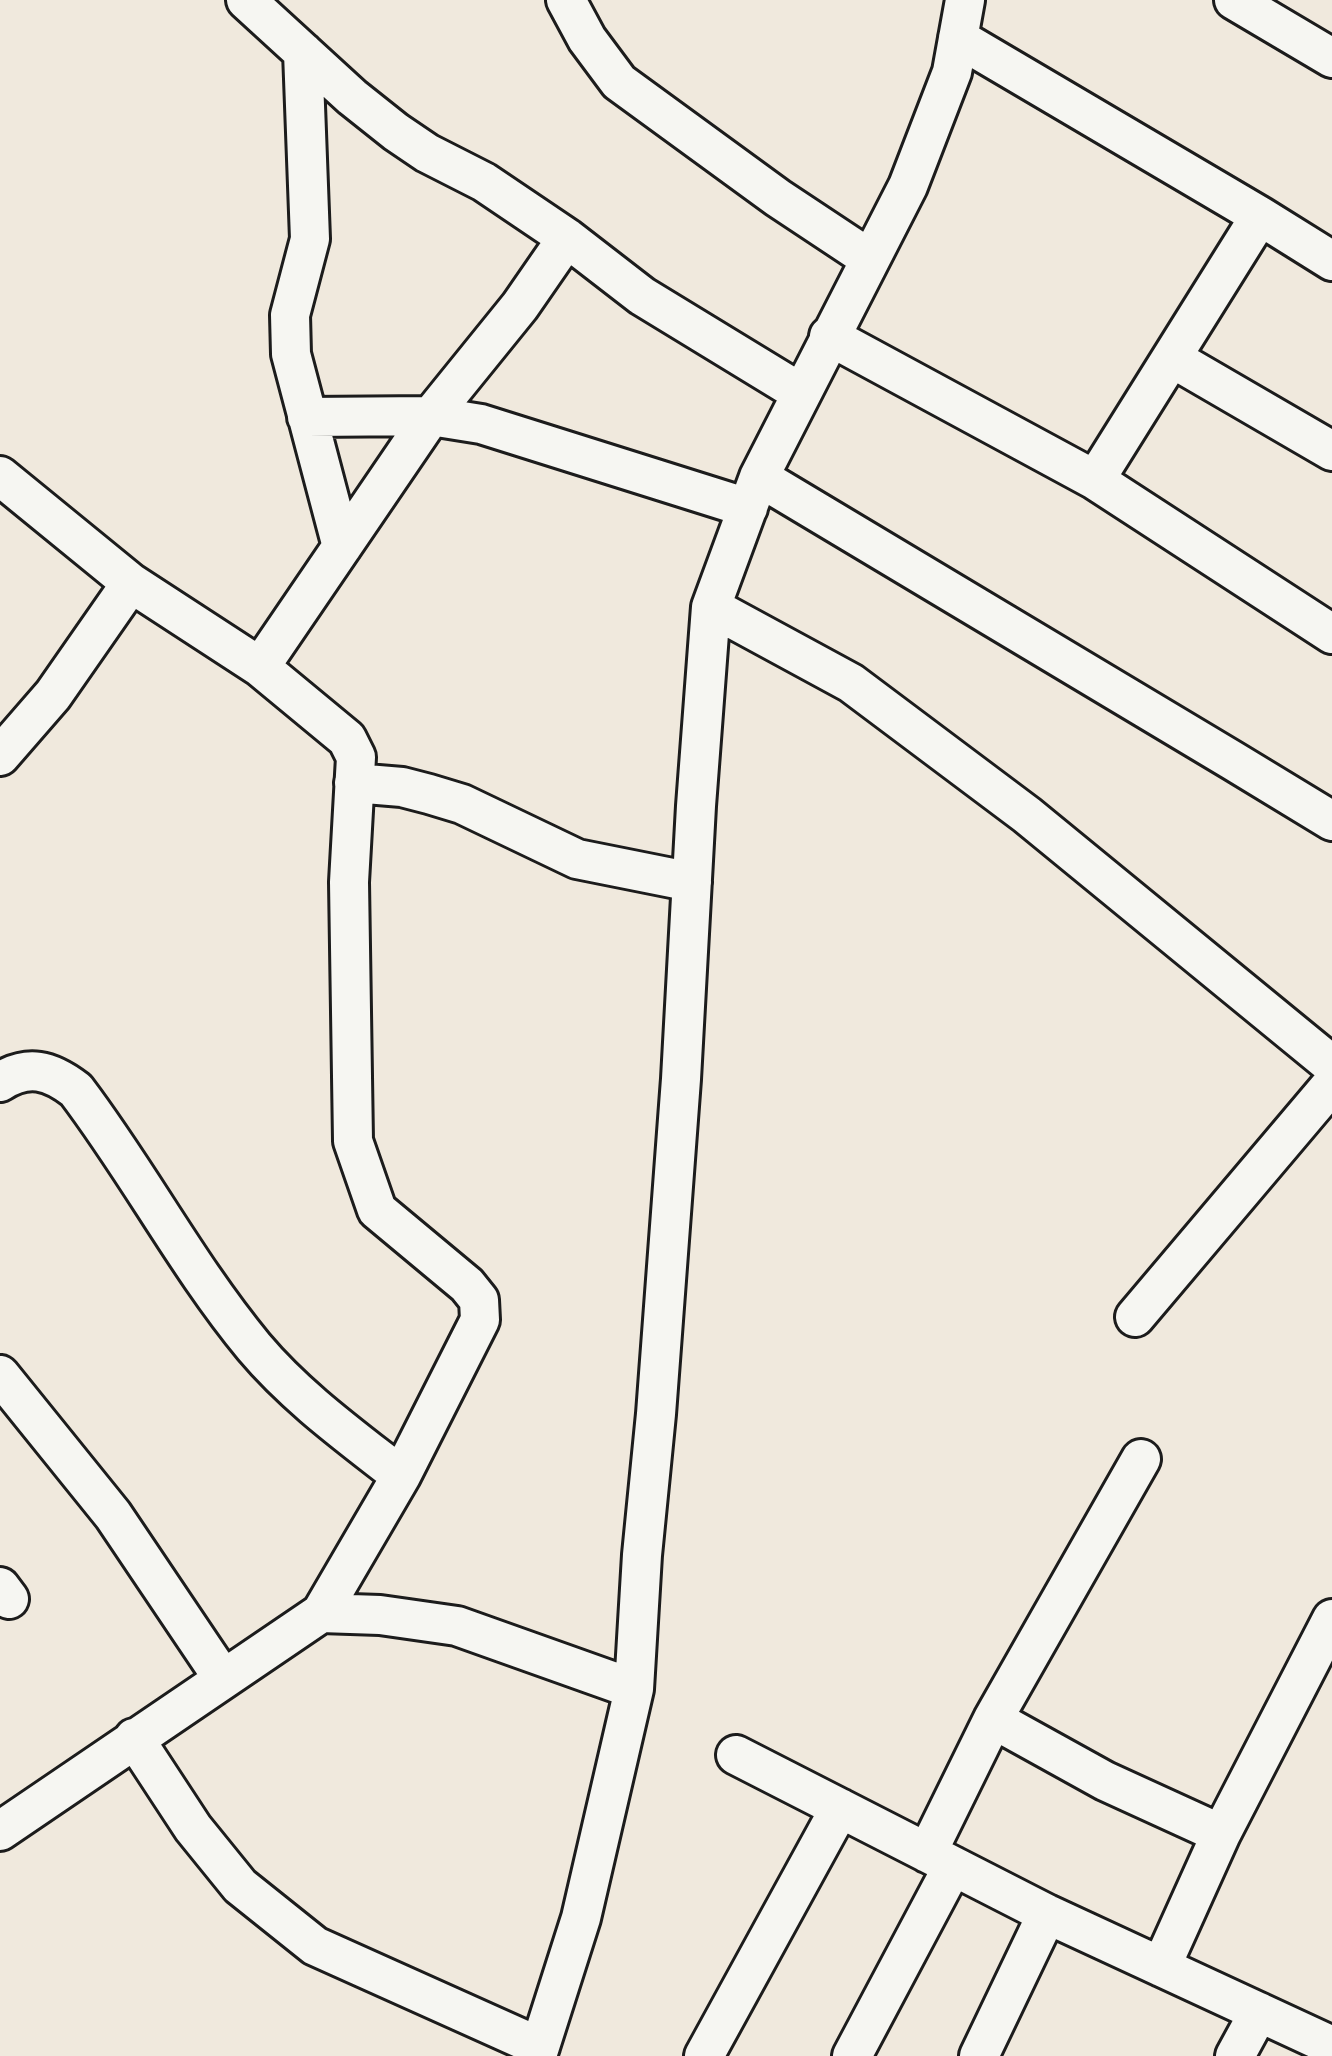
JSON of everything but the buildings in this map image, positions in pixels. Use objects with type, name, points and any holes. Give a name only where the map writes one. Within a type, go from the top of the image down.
[{"type":"street","points":[[246,0],[396,132],[427,153],[484,181],[567,238],[642,296],[801,393]]},
{"type":"street","points":[[566,0],[587,39],[619,82],[778,198],[870,259]]},
{"type":"street","points":[[134,1738],[193,1828],[240,1886],[316,1946],[539,2051],[581,1918],[634,1689],[642,1555],[656,1414],[681,1079],[711,607],[754,493],[829,336],[908,186],[952,72],[965,0]]},
{"type":"street","points":[[1234,0],[1332,58]]},
{"type":"street","points":[[958,38],[1332,261]]},
{"type":"street","points":[[303,52],[310,239],[290,315],[291,354],[342,547]]},
{"type":"street","points":[[1096,480],[1260,216]]},
{"type":"street","points":[[260,667],[431,416],[520,306],[567,238]]},
{"type":"street","points":[[829,336],[1096,480],[1332,634]]},
{"type":"street","points":[[1172,358],[1332,451]]},
{"type":"street","points":[[307,417],[431,416],[481,424],[754,493],[1069,659],[1332,821]]},
{"type":"street","points":[[0,476],[131,583],[260,667],[348,739],[356,757],[349,882],[353,1141],[377,1210],[467,1285],[479,1300],[480,1320],[470,1345],[401,1476],[321,1613],[222,1677],[0,1832]]},
{"type":"street","points":[[0,756],[53,695],[131,583]]},
{"type":"street","points":[[711,607],[851,683],[1027,816],[1332,1065]]},
{"type":"street","points":[[354,783],[402,787],[429,793],[462,804],[577,859],[692,882]]},
{"type":"street","points":[[0,1082],[17,1071],[38,1071],[61,1079],[76,1090],[191,1263],[254,1346],[286,1381],[401,1476]]},
{"type":"street","points":[[1135,1317],[1332,1084]]},
{"type":"street","points":[[0,1375],[113,1515],[222,1677]]},
{"type":"street","points":[[852,2056],[940,1859],[993,1719],[1141,1459]]},
{"type":"street","points":[[321,1613],[380,1615],[457,1626],[634,1689]]},
{"type":"street","points":[[1161,1967],[1221,1834],[1332,1619]]},
{"type":"street","points":[[993,1719],[1105,1781],[1221,1834]]},
{"type":"street","points":[[736,1755],[1047,1914],[1332,2046]]},
{"type":"street","points":[[704,2056],[840,1808]]},
{"type":"street","points":[[979,2056],[1047,1914]]},
{"type":"street","points":[[1235,2056],[1259,2012]]}]
